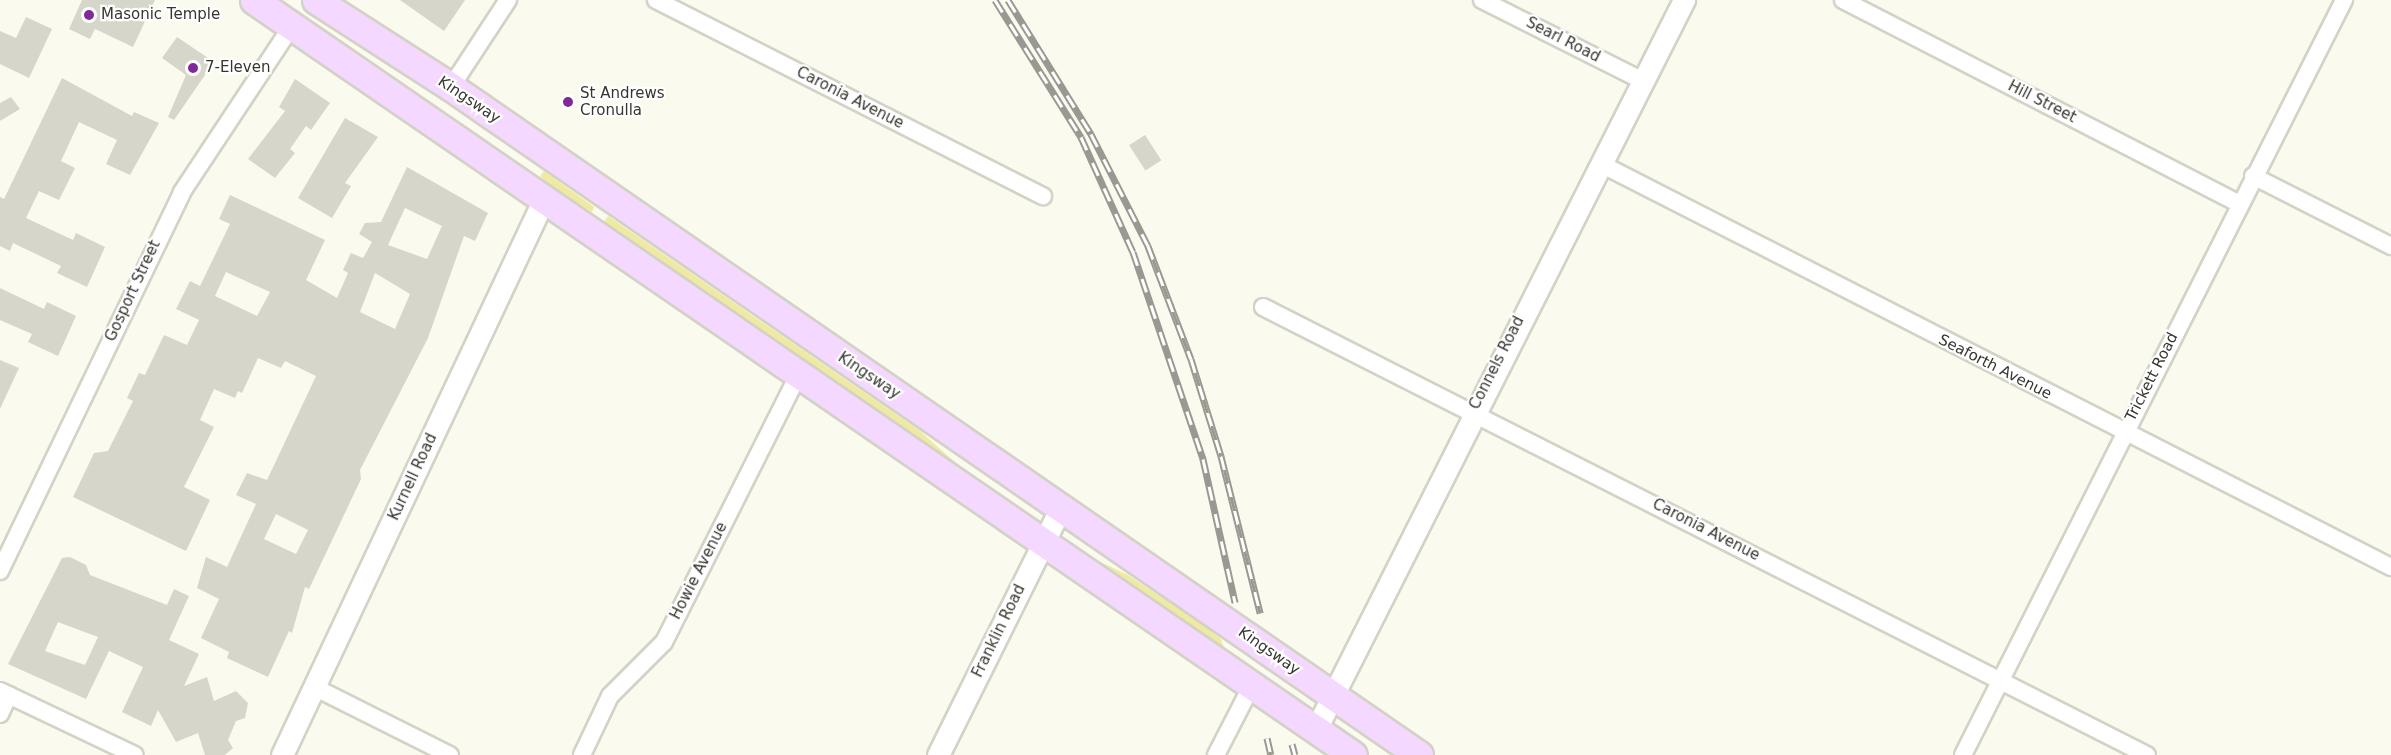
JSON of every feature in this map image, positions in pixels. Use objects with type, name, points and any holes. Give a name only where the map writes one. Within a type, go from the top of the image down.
[{"type":"main road","points":[[255,0],[1353,755]]},
{"type":"main road","name":"Kingsway","points":[[316,0],[451,87],[1419,755]]},
{"type":"main road","points":[[429,119],[451,87]]},
{"type":"street","points":[[451,87],[508,0]]},
{"type":"street","name":"Caronia Avenue","points":[[656,0],[1043,196]]},
{"type":"street","name":"Searl Road","points":[[1482,0],[1643,81]]},
{"type":"street","name":"Connels Road","points":[[1316,729],[1473,410],[1683,0]]},
{"type":"street","name":"Hill Street","points":[[1844,0],[2240,204]]},
{"type":"street","name":"Trickett Road","points":[[1963,755],[2343,0]]},
{"type":"street","name":"Gosport Street","points":[[0,571],[168,219],[205,153],[292,26]]},
{"type":"street","name":"Seaforth Avenue","points":[[1601,164],[2124,433],[2391,567]]},
{"type":"street","points":[[2253,176],[2391,246]]},
{"type":"street","name":"Kurnell Road","points":[[282,755],[544,199]]},
{"type":"street","name":"Caronia Avenue","points":[[1263,307],[1473,410],[2147,755]]},
{"type":"street","name":"Howie Avenue","points":[[582,755],[610,696],[664,642],[799,374]]},
{"type":"street","name":"Franklin Road","points":[[938,755],[1060,507]]},
{"type":"street","points":[[1216,755],[1252,685]]},
{"type":"street","points":[[314,687],[450,755]]},
{"type":"street","points":[[0,714],[4,693],[135,755]]},
{"type":"shaded area","points":[[544,171],[594,207],[592,212],[557,191],[540,176]]},
{"type":"shaded area","points":[[608,216],[920,431],[957,464],[603,223]]},
{"type":"shaded area","points":[[1092,558],[1128,575],[1203,625],[1221,639],[1224,648]]},
{"type":"building","points":[[82,0],[155,0],[133,47],[95,29],[90,39],[69,29]]},
{"type":"building","points":[[400,0],[465,0],[444,31]]},
{"type":"building","points":[[26,17],[52,29],[29,78],[0,64],[0,31],[16,38]]},
{"type":"building","name":"7-Eleven","points":[[177,37],[214,62],[174,120],[168,117],[186,75],[162,58]]},
{"type":"building","points":[[62,78],[132,116],[134,112],[159,123],[130,175],[106,164],[117,140],[79,122],[61,161],[75,168],[59,200],[39,191],[26,218],[73,240],[76,233],[105,247],[87,287],[57,273],[61,266],[13,243],[10,251],[0,246],[0,197],[4,199]]},
{"type":"building","points":[[295,79],[330,103],[311,130],[306,126],[290,149],[295,153],[275,178],[248,159],[285,111],[279,107]]},
{"type":"building","points":[[11,97],[20,109],[0,121],[0,103]]},
{"type":"building","points":[[345,118],[378,137],[345,183],[351,186],[332,218],[298,198]]},
{"type":"building","points":[[1145,135],[1161,160],[1145,171],[1129,145]]},
{"type":"building","points":[[407,167],[488,213],[475,241],[464,236],[428,338],[360,470],[361,479],[309,589],[305,587],[292,633],[289,631],[268,677],[227,658],[229,652],[201,638],[219,599],[197,588],[206,557],[227,567],[256,504],[236,495],[247,473],[267,480],[316,376],[285,361],[281,368],[258,358],[242,393],[238,391],[235,398],[214,389],[200,420],[214,427],[184,487],[210,500],[186,551],[73,497],[94,453],[108,451],[133,401],[127,398],[139,373],[145,375],[164,335],[187,345],[199,320],[176,309],[190,281],[200,286],[230,224],[219,219],[230,195],[325,240],[306,280],[337,298],[348,273],[343,270],[351,253],[363,258],[372,242],[359,234],[365,223],[381,222]],"holes":[[[405,208],[442,226],[427,259],[388,245]],[[226,272],[270,292],[257,316],[215,296]],[[375,273],[410,294],[395,329],[360,312]],[[276,514],[308,530],[296,554],[264,539]]]},
{"type":"building","points":[[0,288],[44,309],[47,302],[76,316],[58,356],[28,342],[32,334],[0,320]]},
{"type":"building","points":[[0,360],[19,368],[0,409]]},
{"type":"building","points":[[70,557],[86,565],[90,575],[167,605],[174,589],[189,596],[169,640],[199,654],[184,686],[207,677],[214,701],[236,691],[248,703],[245,718],[236,721],[228,740],[233,748],[225,755],[205,755],[198,733],[176,742],[158,710],[151,726],[122,712],[143,667],[109,651],[86,699],[8,664],[62,558]],"holes":[[[58,622],[98,637],[85,665],[45,651]]]},
{"type":"railway","points":[[995,0],[1081,137],[1133,252],[1203,459],[1235,602]]},
{"type":"railway","points":[[1008,0],[1091,134],[1148,246],[1191,359],[1221,456],[1260,613]]},
{"type":"railway","points":[[1267,738],[1271,755]]},
{"type":"railway","points":[[1292,744],[1295,755]]},
{"type":"place","name":"Masonic Temple","points":[[89,15]]},
{"type":"place","name":"7-Eleven","points":[[193,68]]},
{"type":"place","name":"St Andrews Cronulla","points":[[568,102]]}]
